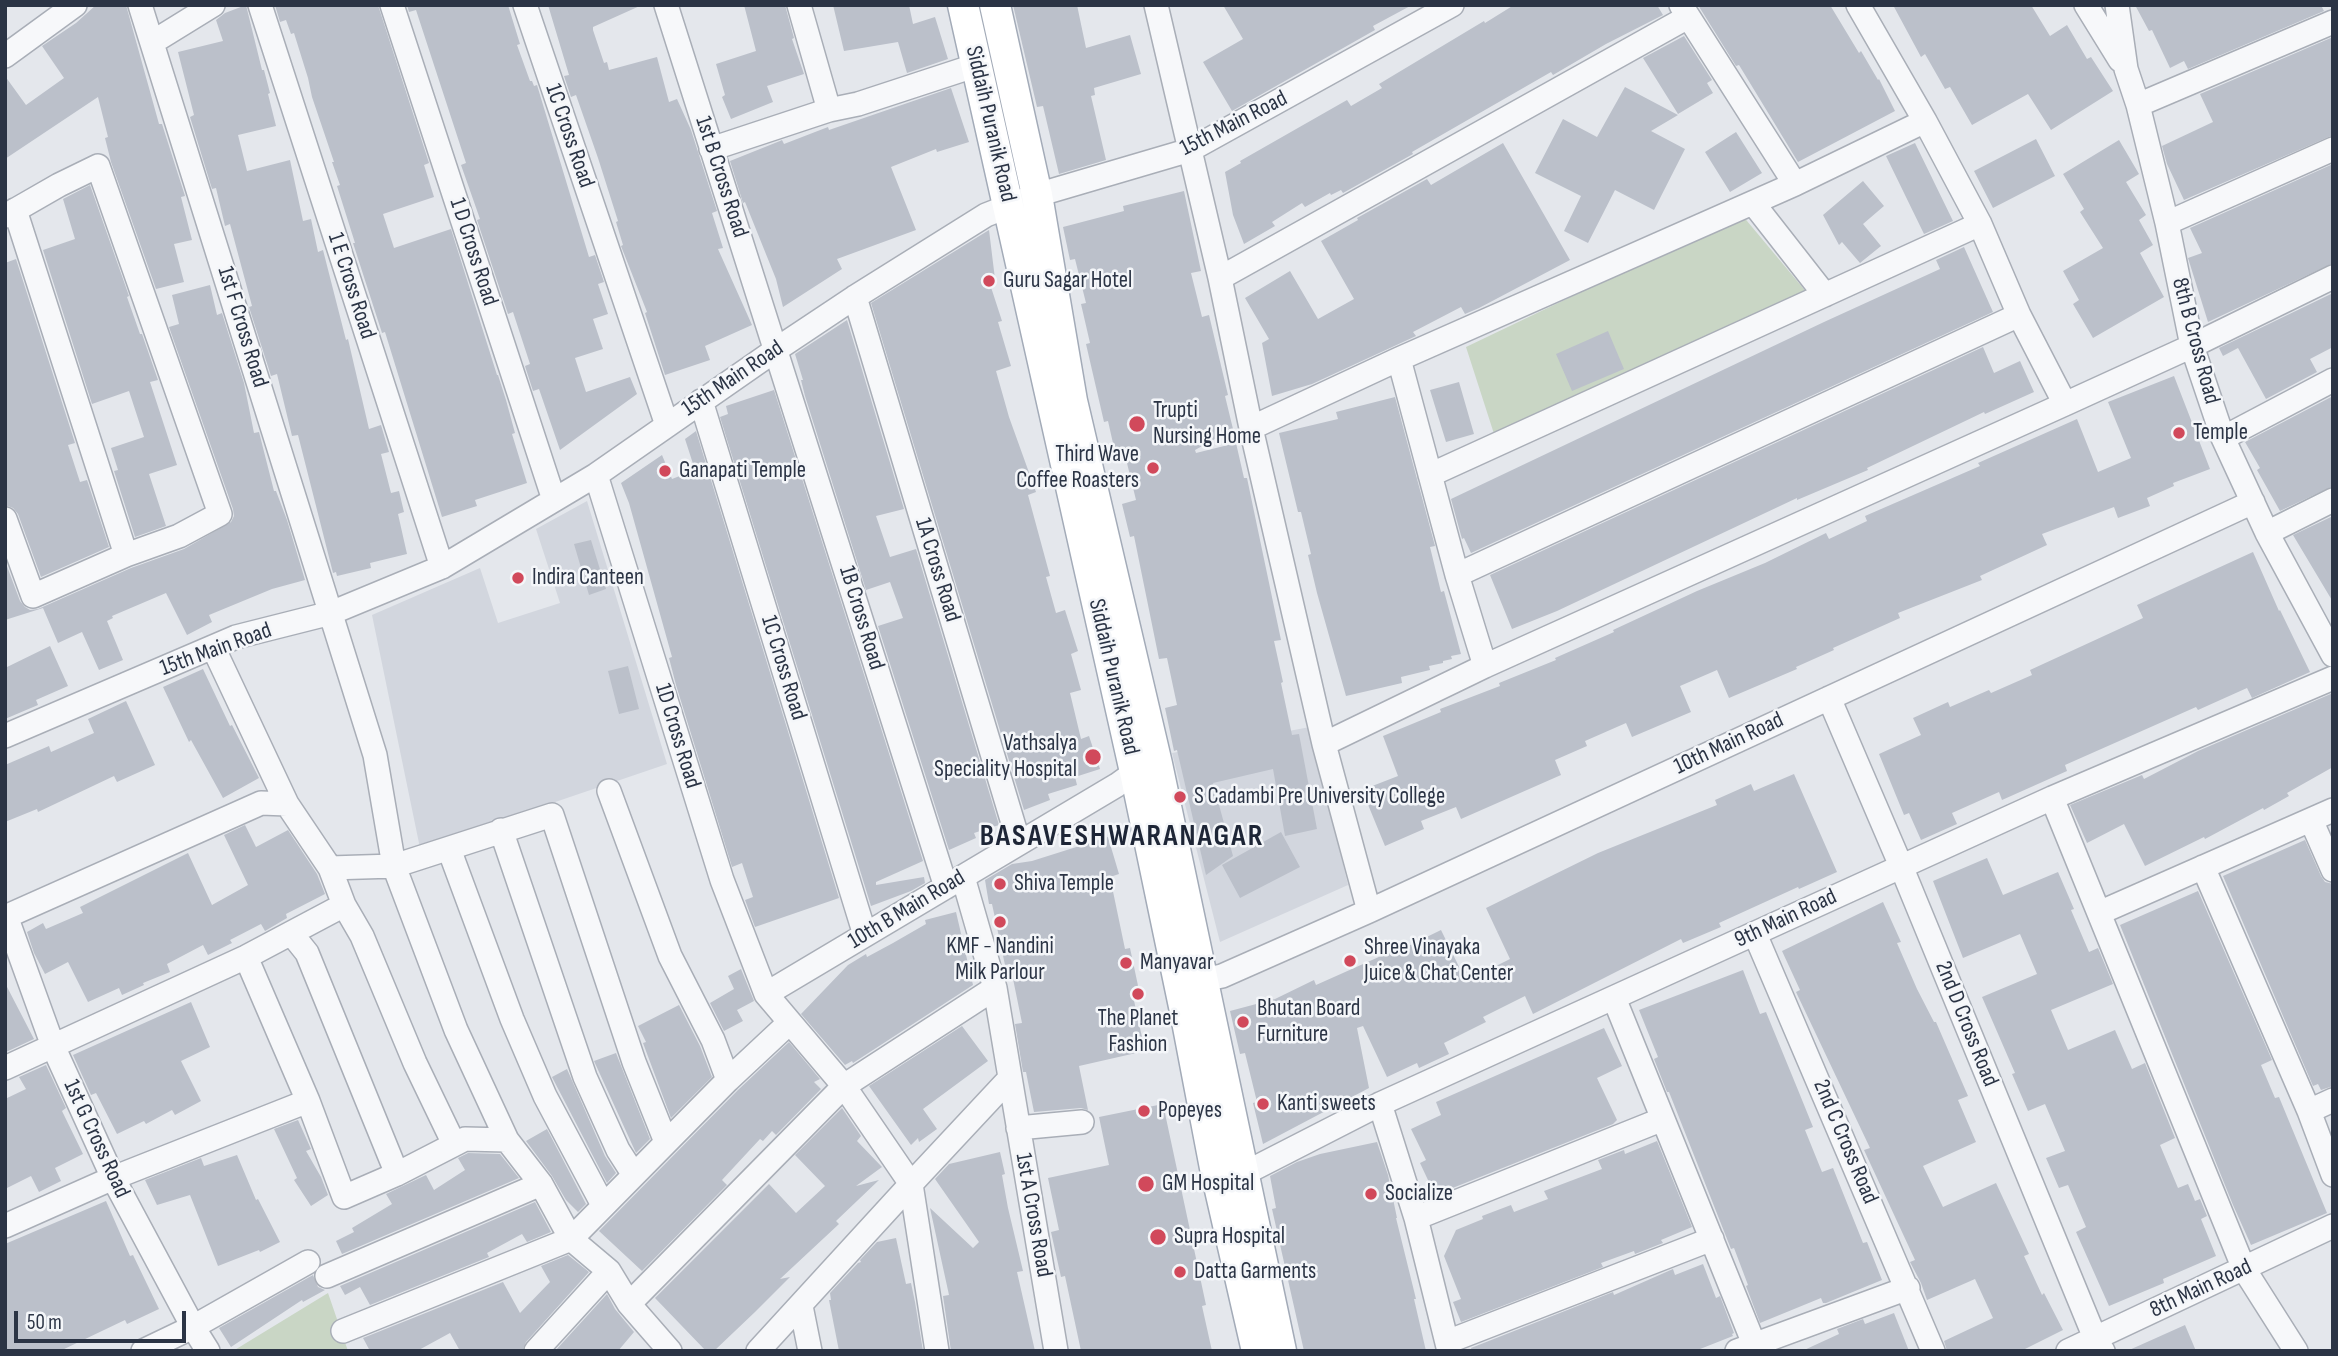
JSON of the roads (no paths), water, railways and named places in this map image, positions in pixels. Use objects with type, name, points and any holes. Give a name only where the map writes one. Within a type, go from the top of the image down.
[{"type":"main road","name":"Siddaih Puranik Road","points":[[963,5],[1009,204],[1051,405],[1146,768]]},
{"type":"main road","name":"Siddaih Puranik Road","points":[[995,5],[1037,194],[1072,401],[1146,768],[1192,982],[1244,1171],[1281,1351]]},
{"type":"main road","name":"Siddaih Puranik Road","points":[[1192,982],[1214,1168],[1257,1351]]},
{"type":"street","points":[[5,56],[75,5]]},
{"type":"street","name":"1st F Cross Road","points":[[140,5],[375,755],[394,866],[456,1030],[507,1140],[541,1184],[571,1238],[609,1271],[659,1347]]},
{"type":"street","points":[[153,41],[213,5]]},
{"type":"street","name":"1 E Cross Road","points":[[260,5],[442,567]]},
{"type":"street","name":"1 D Cross Road","points":[[392,5],[554,500]]},
{"type":"street","name":"1C Cross Road","points":[[525,5],[667,425]]},
{"type":"street","name":"1st B Cross Road","points":[[666,5],[777,349]]},
{"type":"street","points":[[799,5],[829,110]]},
{"type":"street","points":[[1156,5],[1325,744],[1370,911]]},
{"type":"street","name":"15th Main Road","points":[[5,736],[236,637],[331,613],[442,567],[596,475],[855,297],[986,215],[1037,194],[1190,150],[1452,5]]},
{"type":"street","points":[[1858,5],[1980,224],[2019,315],[2065,404]]},
{"type":"street","points":[[2086,5],[2126,69]]},
{"type":"street","name":"8th B Cross Road","points":[[2117,5],[2126,69],[2167,223],[2192,346],[2223,438],[2267,533],[2326,627],[2333,655]]},
{"type":"street","points":[[1220,278],[1685,11],[1795,184]]},
{"type":"street","points":[[2138,106],[2333,22]]},
{"type":"street","points":[[711,149],[977,65]]},
{"type":"street","points":[[1251,428],[1399,359],[1795,184],[1924,121]]},
{"type":"street","points":[[2167,223],[2333,149]]},
{"type":"street","points":[[5,519],[33,596],[126,555],[178,536],[220,514],[98,166],[10,213],[126,555]]},
{"type":"street","points":[[1753,203],[1825,295]]},
{"type":"street","points":[[1430,475],[1980,224]]},
{"type":"street","points":[[1325,744],[1485,666],[2192,346],[2333,276]]},
{"type":"street","name":"1A Cross Road","points":[[855,297],[1018,843]]},
{"type":"street","points":[[1457,575],[2019,315]]},
{"type":"street","name":"1B Cross Road","points":[[777,349],[954,882],[995,988]]},
{"type":"street","points":[[1399,359],[1457,575],[1485,666]]},
{"type":"street","points":[[2223,438],[2333,380]]},
{"type":"street","name":"1C Cross Road","points":[[701,401],[865,934]]},
{"type":"street","name":"1D Cross Road","points":[[596,475],[722,880],[766,994],[844,1087],[911,1184]]},
{"type":"street","points":[[2267,533],[2333,500]]},
{"type":"street","name":"10th Main Road","points":[[1192,982],[1222,976],[1370,911],[2253,502]]},
{"type":"street","points":[[213,647],[287,804],[331,868],[344,905],[362,936],[415,1063],[454,1144]]},
{"type":"street","name":"9th Main Road","points":[[1244,1171],[1255,1168],[1380,1104],[1901,866],[2333,678]]},
{"type":"street","name":"2nd D Cross Road","points":[[1829,698],[2099,1344]]},
{"type":"street","name":"10th B Main Road","points":[[766,994],[1146,768]]},
{"type":"street","points":[[609,791],[670,956],[713,1040],[728,1080]]},
{"type":"street","points":[[2052,798],[2244,1269],[2296,1351]]},
{"type":"street","points":[[5,917],[261,803],[287,804]]},
{"type":"street","points":[[2099,914],[2333,810]]},
{"type":"street","points":[[331,868],[394,866],[552,815],[634,1062],[666,1142]]},
{"type":"street","points":[[2311,820],[2333,870]]},
{"type":"street","points":[[500,830],[585,1077],[618,1150],[634,1175]]},
{"type":"street","points":[[449,849],[512,1019],[545,1096],[603,1205]]},
{"type":"street","points":[[2203,867],[2309,1111],[2333,1175]]},
{"type":"street","points":[[5,1068],[246,957],[344,905]]},
{"type":"street","name":"1st G Cross Road","points":[[5,917],[53,1046],[113,1178],[208,1351]]},
{"type":"street","points":[[291,933],[307,953],[397,1174]]},
{"type":"street","name":"2nd C Cross Road","points":[[1755,934],[1933,1351]]},
{"type":"street","points":[[246,957],[308,1101],[344,1197],[397,1174],[465,1139],[507,1140]]},
{"type":"street","points":[[629,1304],[844,1087],[995,988]]},
{"type":"street","name":"1st A Cross Road","points":[[995,988],[1056,1351]]},
{"type":"street","points":[[1614,998],[1712,1239],[1745,1347],[1908,1288]]},
{"type":"street","points":[[343,1331],[571,1238],[728,1080],[789,1023]]},
{"type":"street","points":[[758,1351],[1010,1078]]},
{"type":"street","points":[[2309,1111],[2333,1100]]},
{"type":"street","points":[[5,1226],[113,1178],[308,1101]]},
{"type":"street","points":[[1380,1104],[1416,1218],[1448,1346],[1712,1239]]},
{"type":"street","points":[[1416,1218],[1663,1119]]},
{"type":"street","points":[[1018,1128],[1082,1122]]},
{"type":"street","points":[[327,1276],[541,1184]]},
{"type":"street","points":[[911,1184],[937,1351]]},
{"type":"street","name":"8th Main Road","points":[[2068,1351],[2099,1344],[2333,1226]]},
{"type":"street","points":[[143,1351],[193,1327],[308,1262]]},
{"type":"street","points":[[536,1351],[609,1271]]},
{"type":"street","points":[[801,1306],[810,1351]]},
{"type":"place","name":"Guru Sagar Hotel","points":[[989,281]]},
{"type":"place","name":"Trupti Nursing Home","points":[[1137,424]]},
{"type":"place","name":"Temple","points":[[2179,433]]},
{"type":"place","name":"Third Wave Coffee Roasters","points":[[1153,468]]},
{"type":"place","name":"Ganapati Temple","points":[[665,471]]},
{"type":"place","name":"Indira Canteen","points":[[518,578]]},
{"type":"place","name":"Vathsalya Speciality Hospital","points":[[1093,757]]},
{"type":"place","name":"S Cadambi Pre University College","points":[[1180,797]]},
{"type":"place","name":"Shiva Temple","points":[[1000,884]]},
{"type":"place","name":"KMF - Nandini Milk Parlour","points":[[1000,922]]},
{"type":"place","name":"Shree Vinayaka Juice & Chat Center","points":[[1350,961]]},
{"type":"place","name":"Manyavar","points":[[1126,963]]},
{"type":"place","name":"The Planet Fashion","points":[[1138,994]]},
{"type":"place","name":"Bhutan Board Furniture","points":[[1243,1022]]},
{"type":"place","name":"Kanti sweets","points":[[1263,1104]]},
{"type":"place","name":"Popeyes","points":[[1144,1111]]},
{"type":"place","name":"GM Hospital","points":[[1146,1184]]},
{"type":"place","name":"Socialize","points":[[1371,1194]]},
{"type":"place","name":"Supra Hospital","points":[[1158,1237]]},
{"type":"place","name":"Datta Garments","points":[[1180,1272]]},
{"type":"district","name":"BASAVESHWARANAGAR","points":[[1122,837]]}]
